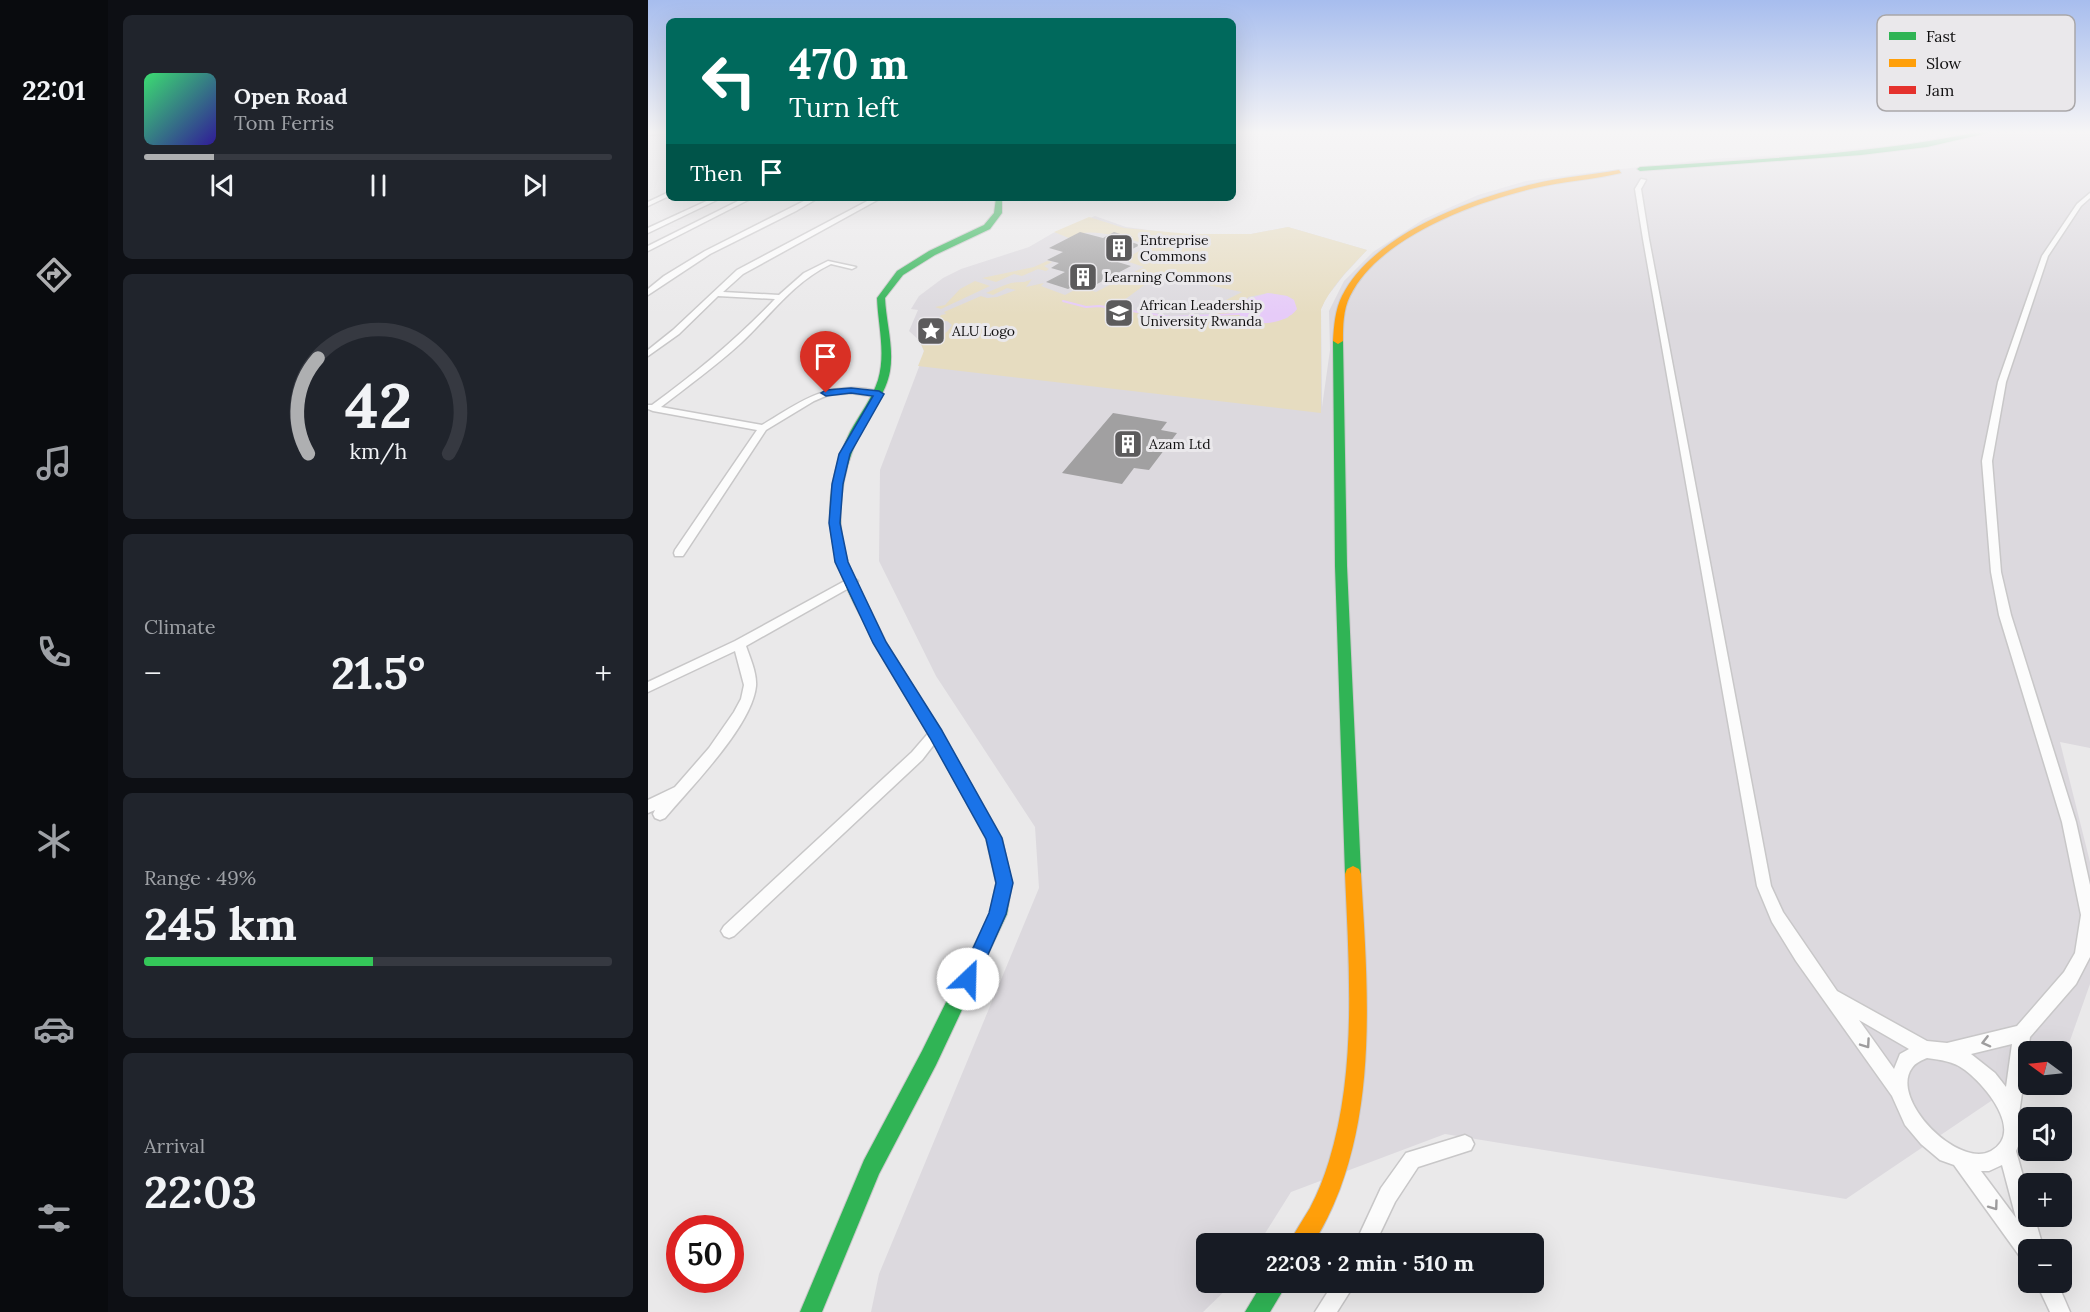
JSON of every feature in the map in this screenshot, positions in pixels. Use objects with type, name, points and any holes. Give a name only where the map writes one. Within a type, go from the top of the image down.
[{"type":"main road","points":[[1306,1233],[1327,1194],[1343,1132],[1353,1076],[1356,962],[1342,574],[1339,313],[1346,295],[1365,269],[1412,233],[1462,208],[1509,192]]},
{"type":"main road","points":[[810,1312],[871,1167],[963,989],[998,914],[1004,883],[994,838],[936,734],[880,643],[842,562],[836,534],[835,506],[845,454],[879,394],[886,369],[881,298],[889,284],[916,262],[987,227],[998,213],[999,201]]},
{"type":"main road","points":[[1256,1312],[1269,1293]]},
{"type":"street","points":[[1638,192],[1764,885],[1778,917],[1802,956],[1900,1092]]},
{"type":"street","points":[[648,204],[666,195]]},
{"type":"street","points":[[1833,997],[1925,1049],[1949,1051],[2022,1033],[2051,1002],[2084,955],[2089,915],[2068,822],[1998,582],[1987,484],[1987,461],[2002,382],[2045,256],[2079,205],[2090,195]]},
{"type":"street","points":[[648,231],[712,201]]},
{"type":"street","points":[[648,249],[743,201]]},
{"type":"street","points":[[648,293],[665,278],[692,261],[779,219],[810,201]]},
{"type":"street","points":[[648,354],[754,262],[789,246],[872,201]]},
{"type":"street","points":[[651,407],[750,330],[779,297],[825,264],[837,262],[852,267]]},
{"type":"street","points":[[716,294],[779,297]]},
{"type":"street","points":[[679,553],[763,428],[811,399],[826,393],[851,390],[879,394]]},
{"type":"street","points":[[651,407],[763,428]]},
{"type":"street","points":[[648,687],[740,644],[852,581]]},
{"type":"street","points":[[654,810],[681,789],[717,748],[739,713],[751,687],[740,644]]},
{"type":"street","points":[[729,931],[917,756],[936,734]]},
{"type":"street","points":[[2011,1115],[2022,1033]]},
{"type":"street","points":[[1925,1049],[1906,1059],[1898,1079],[1903,1105],[1920,1132],[1946,1153],[1961,1160],[1987,1162],[1998,1158],[2007,1151],[2012,1141],[2011,1115],[2006,1101],[1988,1076],[1975,1065],[1949,1051]]},
{"type":"street","points":[[1370,1233],[1388,1195],[1412,1159],[1465,1144]]},
{"type":"street","points":[[2007,1151],[2031,1239]]},
{"type":"street","points":[[1961,1160],[2019,1239]]},
{"type":"street","points":[[1325,1312],[1338,1293]]},
{"type":"street","points":[[2051,1293],[2060,1312]]},
{"type":"shaded area","points":[[1488,192],[2090,192],[2090,748],[2060,742],[2090,862],[2090,984],[2070,1041],[2018,1041],[2018,1083],[1846,1199],[1445,1134],[1291,1192],[1265,1233],[1196,1233],[1196,1293],[1223,1293],[1203,1312],[871,1312],[879,1274],[1039,888],[1035,827],[936,676],[879,561],[880,470],[924,351],[921,342],[909,331],[918,310],[911,309],[919,296],[943,278],[961,269],[1029,247],[1053,233],[1095,216],[1126,227],[1179,234],[1251,234],[1288,227],[1367,250],[1326,298],[1321,309],[1322,407],[1330,350],[1329,311],[1344,281],[1373,252],[1424,219]]},
{"type":"shaded area","name":"African Leadership University Rwanda","points":[[1089,217],[1124,228],[1190,234],[1251,234],[1288,227],[1367,250],[1335,285],[1321,309],[1321,413],[918,366],[924,351],[919,340],[942,335],[952,325],[947,321],[938,321],[941,315],[946,314],[944,312],[981,296],[997,297],[1016,290],[1007,288],[993,295],[986,293],[1011,283],[1032,279],[1026,287],[1044,283],[1041,286],[1065,295],[1080,287],[1096,292],[1144,267],[1123,260],[1150,245],[1128,239],[1129,237],[1084,233],[1069,238],[1054,232]],"holes":[[[1158,275],[1242,292],[1222,302],[1215,317],[1171,317],[1112,309]],[[1268,293],[1287,296],[1294,300],[1288,318],[1261,323],[1239,315],[1248,297]]]},
{"type":"shaded area","points":[[1047,261],[1052,262],[1044,266],[1049,269],[1046,271],[1038,269],[1022,276],[1014,274],[996,282],[982,278],[1034,267]]},
{"type":"shaded area","points":[[975,281],[990,286],[941,309],[935,307],[945,305],[960,289]]},
{"type":"shaded area","points":[[1268,293],[1287,296],[1294,300],[1297,309],[1284,319],[1266,323],[1248,321],[1236,311],[1241,301]]},
{"type":"building","points":[[1080,232],[1103,238],[1114,232],[1130,237],[1125,240],[1140,245],[1111,260],[1131,266],[1097,284],[1084,280],[1068,289],[1046,282],[1065,272],[1051,268],[1059,263],[1047,260],[1063,252],[1049,248]]},
{"type":"building","name":"Azam Ltd","points":[[1113,413],[1167,422],[1161,430],[1177,433],[1149,470],[1134,468],[1122,484],[1062,473]]},
{"type":"waterway","points":[[1063,301],[1086,307],[1099,306],[1171,317],[1238,314]]},
{"type":"traffic: fast","points":[[865,612],[842,562],[835,529],[835,513],[839,480],[848,448],[877,395],[885,371],[886,355],[881,298],[900,273],[932,253],[987,227],[998,213],[999,201]]},
{"type":"traffic: fast","points":[[1338,341],[1341,566],[1353,874]]},
{"type":"traffic: fast","points":[[811,1312],[871,1167],[929,1058],[998,914],[1004,883],[994,838],[939,740]]},
{"type":"traffic: fast","points":[[1256,1312],[1269,1293]]},
{"type":"traffic: slow","points":[[1338,341],[1340,318],[1346,296],[1359,276],[1378,257],[1401,240],[1428,225],[1509,192]]},
{"type":"traffic: slow","points":[[1307,1233],[1327,1196],[1340,1160],[1354,1079],[1357,953],[1353,874]]},
{"type":"traffic: jam","points":[[865,612],[880,643],[939,740]]},
{"type":"place","name":"Entreprise Commons","points":[[1119,248]]},
{"type":"place","name":"Learning Commons","points":[[1083,277]]},
{"type":"place","name":"African Leadership University Rwanda","points":[[1119,313]]},
{"type":"place","name":"ALU Logo","points":[[931,331]]},
{"type":"place","name":"Azam Ltd","points":[[1128,444]]},
{"type":"route","points":[[826,393],[851,390],[879,394],[857,429],[845,454],[838,484],[834,523],[842,562],[880,643],[936,734],[994,838],[1004,883],[998,914],[968,979]]}]
